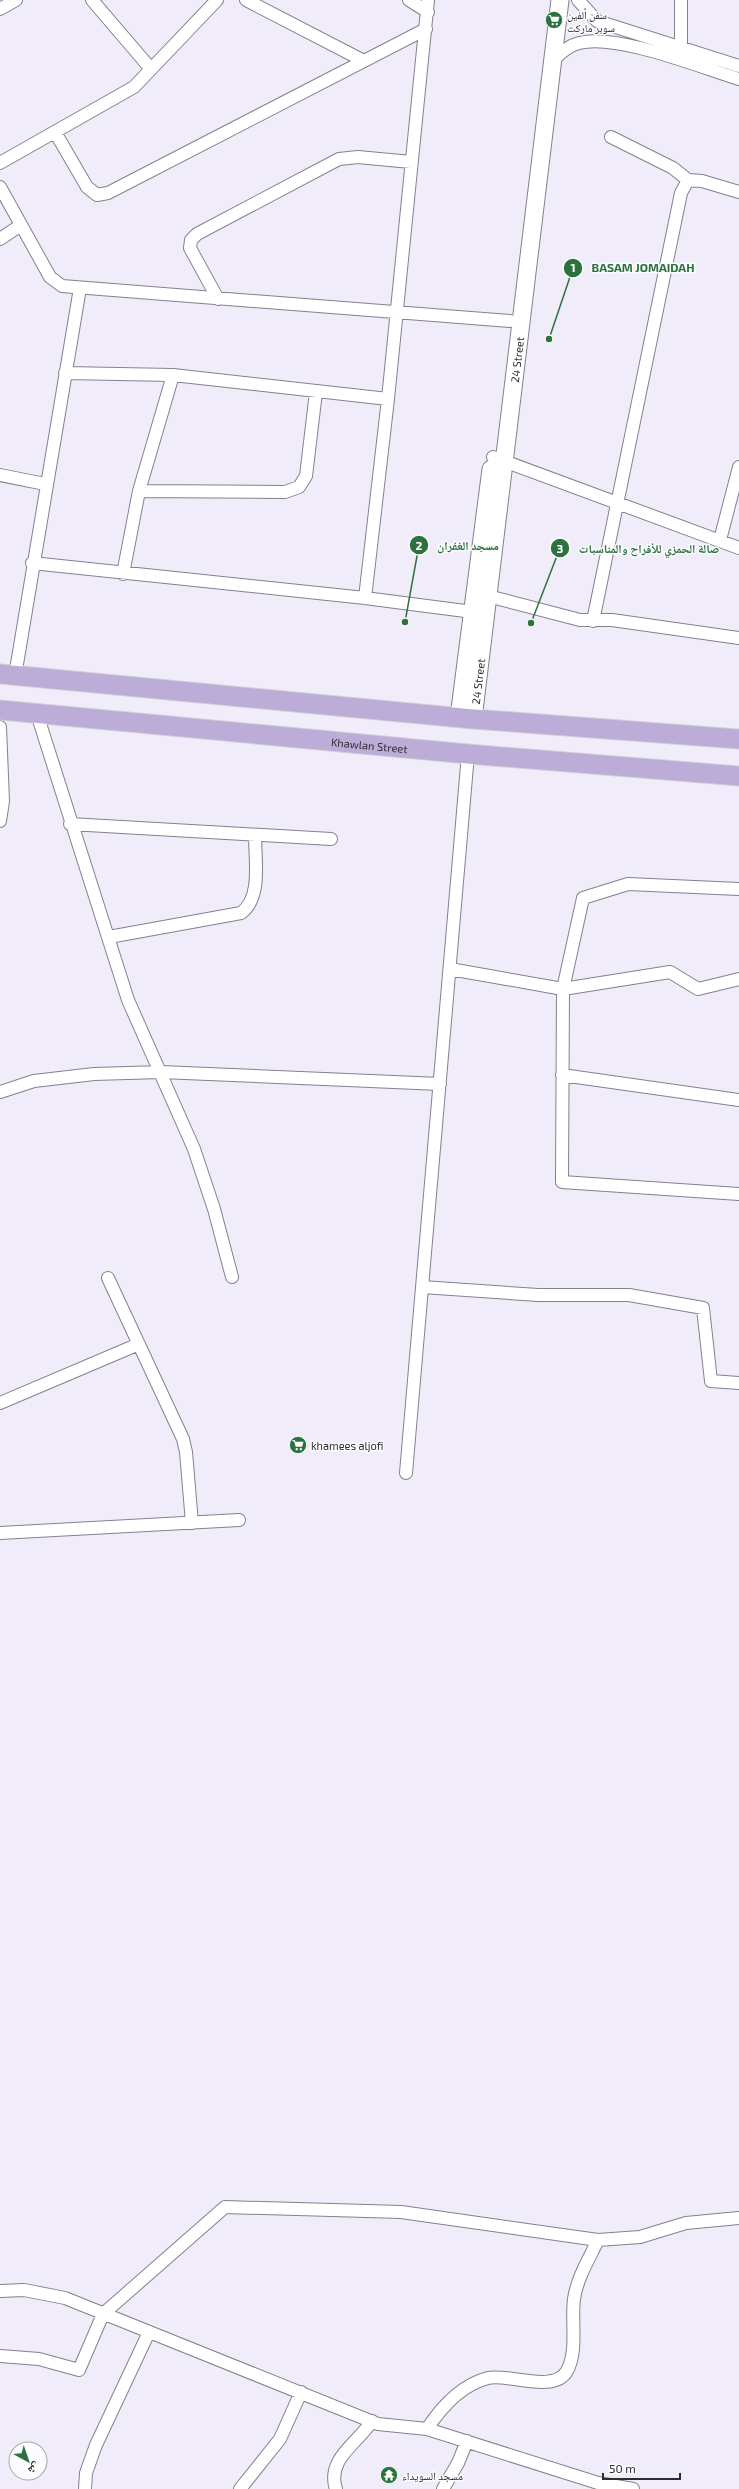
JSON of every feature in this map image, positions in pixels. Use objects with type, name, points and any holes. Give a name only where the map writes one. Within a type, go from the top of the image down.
[{"type":"main road","points":[[8,675],[466,718],[739,739]]},
{"type":"main road","name":"Khawlan Street","points":[[0,710],[468,754],[739,776]]},
{"type":"street","points":[[0,9],[16,0]]},
{"type":"street","points":[[92,0],[151,70]]},
{"type":"street","points":[[0,162],[134,87],[217,0]]},
{"type":"street","points":[[246,0],[364,60]]},
{"type":"street","points":[[365,598],[398,313],[428,6],[409,0]]},
{"type":"street","name":"24 Street","points":[[466,718],[488,596],[510,321],[548,0]]},
{"type":"street","name":"24 Street","points":[[466,718],[473,612],[499,459],[560,0]]},
{"type":"street","points":[[578,0],[597,21],[681,49],[739,66]]},
{"type":"street","points":[[681,0],[681,49]]},
{"type":"street","points":[[594,41],[597,21]]},
{"type":"street","points":[[55,132],[88,187],[97,195],[108,192],[426,29]]},
{"type":"street","points":[[551,62],[565,50],[578,43],[594,41],[614,42],[739,78]]},
{"type":"street","points":[[611,137],[674,168],[688,180],[702,181],[739,192]]},
{"type":"street","points":[[218,299],[190,248],[191,240],[197,234],[339,160],[358,157],[412,162]]},
{"type":"street","points":[[593,621],[616,503],[681,193],[688,180]]},
{"type":"street","points":[[0,187],[50,277],[62,286],[510,321]]},
{"type":"street","points":[[0,239],[21,224]]},
{"type":"street","points":[[8,675],[32,563],[80,288]]},
{"type":"street","points":[[65,373],[173,375],[388,399]]},
{"type":"street","points":[[123,574],[139,491],[173,375]]},
{"type":"street","points":[[139,491],[285,492],[299,487],[306,476],[316,392]]},
{"type":"street","points":[[499,459],[739,548]]},
{"type":"street","points":[[720,540],[739,467]]},
{"type":"street","points":[[0,475],[45,484]]},
{"type":"street","points":[[32,563],[123,574],[365,598],[473,612]]},
{"type":"street","points":[[488,596],[580,620],[622,621],[739,638]]},
{"type":"street","points":[[37,714],[70,824],[109,937],[128,1000],[194,1149],[214,1209],[232,1277]]},
{"type":"street","points":[[0,726],[4,801],[0,821]]},
{"type":"street","points":[[406,1473],[468,754]]},
{"type":"street","points":[[70,824],[255,836],[331,839]]},
{"type":"street","points":[[109,937],[241,913],[249,907],[254,896],[255,836]]},
{"type":"street","points":[[739,889],[628,884],[583,898],[563,989],[562,1075],[562,1182],[739,1194]]},
{"type":"street","points":[[450,969],[563,989],[670,972],[698,989],[739,979]]},
{"type":"street","points":[[0,1092],[34,1081],[86,1075],[161,1072],[440,1084]]},
{"type":"street","points":[[562,1075],[739,1100]]},
{"type":"street","points":[[108,1278],[183,1439],[186,1452],[192,1523]]},
{"type":"street","points":[[422,1288],[538,1295],[629,1296],[703,1308],[711,1381],[739,1383]]},
{"type":"street","points":[[0,1403],[139,1344]]},
{"type":"street","points":[[0,1533],[239,1520]]},
{"type":"street","points":[[0,2356],[39,2359],[79,2370],[103,2314],[225,2206],[401,2212],[598,2240],[640,2237],[686,2223],[739,2218]]},
{"type":"street","points":[[427,2429],[440,2408],[468,2385],[490,2377],[542,2382],[559,2378],[566,2372],[571,2358],[574,2299],[581,2276],[598,2240]]},
{"type":"street","points":[[0,2290],[24,2290],[65,2298],[372,2421],[404,2428],[427,2429],[598,2483],[633,2489]]},
{"type":"street","points":[[84,2489],[86,2472],[96,2445],[149,2332]]},
{"type":"street","points":[[240,2489],[280,2439],[301,2392]]},
{"type":"street","points":[[336,2489],[334,2481],[339,2458],[365,2431],[372,2421]]},
{"type":"street","points":[[443,2489],[458,2463],[468,2441]]},
{"type":"place","name":"سفن ألفين سوبر ماركت","points":[[554,20]]},
{"type":"place","name":"BASAM JOMAIDAH","points":[[549,339]]},
{"type":"place","name":"مسجد الغفران","points":[[405,622]]},
{"type":"place","name":"صالة الحمزي للأفراح والمناسبات","points":[[531,623]]},
{"type":"place","name":"khamees aljofi","points":[[298,1445]]},
{"type":"place","name":"مسجد السويداء","points":[[389,2475]]}]
